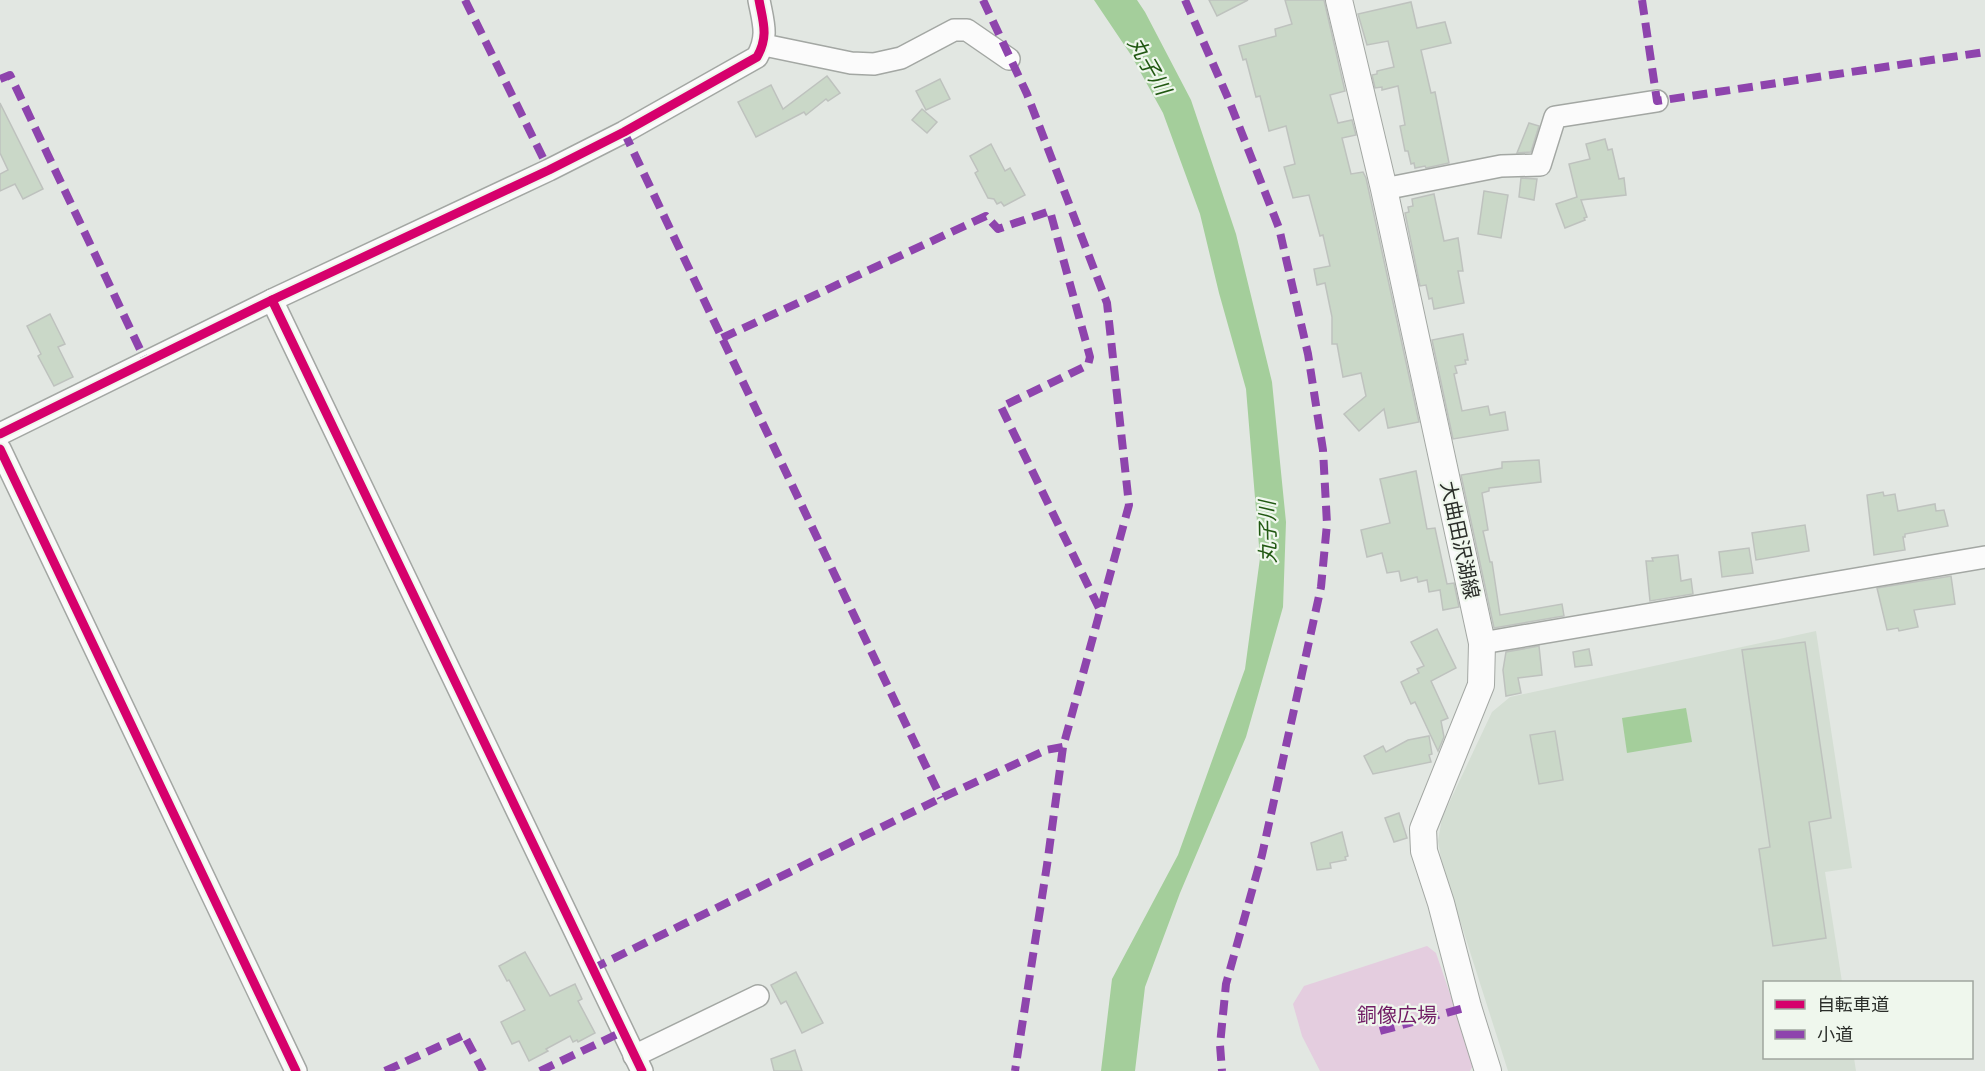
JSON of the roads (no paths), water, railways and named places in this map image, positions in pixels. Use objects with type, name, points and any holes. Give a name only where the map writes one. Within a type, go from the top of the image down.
[{"type":"main road","name":"大曲田沢湖線","points":[[1339,0],[1384,189],[1482,643],[1481,685],[1423,829],[1424,851],[1488,1071]]},
{"type":"street","points":[[296,1071],[2,431],[272,300],[549,170],[624,132],[757,57],[764,45],[765,32],[759,0]]},
{"type":"street","points":[[764,45],[851,63],[874,64],[901,57],[954,30],[967,30],[1010,59]]},
{"type":"street","points":[[1384,189],[1501,166],[1540,165],[1555,117],[1657,101]]},
{"type":"street","points":[[272,300],[638,1063],[758,996]]},
{"type":"street","points":[[1482,643],[1985,557]]},
{"type":"water","name":"丸子川","points":[[1094,0],[1137,0],[1191,100],[1236,234],[1272,382],[1286,522],[1283,607],[1246,737],[1180,893],[1145,987],[1135,1071],[1101,1071],[1112,979],[1178,855],[1245,669],[1260,558],[1246,389],[1200,214],[1163,113],[1131,55]]},
{"type":"water","points":[[1686,708],[1692,742],[1627,753],[1622,718]]},
{"type":"park label","name":"銅像広場","points":[[1397,1015]]}]
